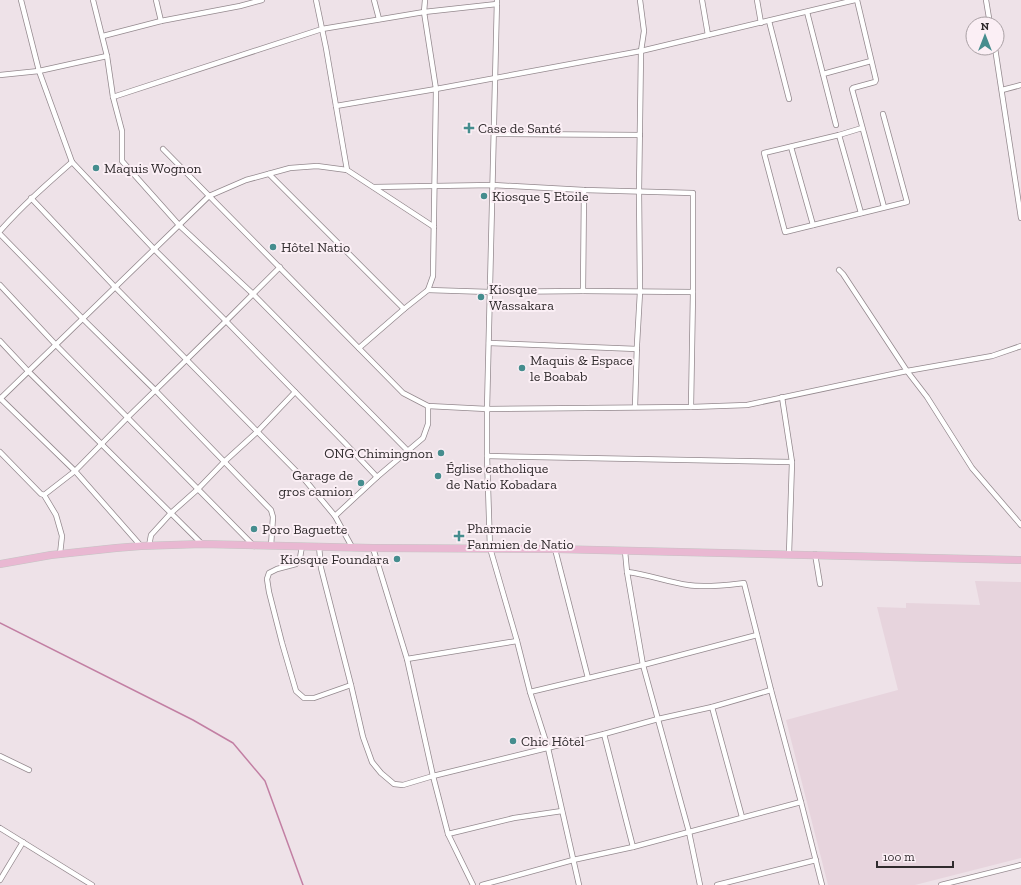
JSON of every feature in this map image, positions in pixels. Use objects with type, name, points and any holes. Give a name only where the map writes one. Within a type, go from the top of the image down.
[{"type":"main road","points":[[0,564],[60,554],[145,546],[202,544],[373,548],[490,548],[815,554],[1021,560]]},
{"type":"street","points":[[21,0],[39,71],[72,162],[154,249],[377,477]]},
{"type":"street","points":[[94,0],[107,56],[112,97],[122,131],[122,161],[179,225],[252,294],[408,451]]},
{"type":"street","points":[[156,0],[161,21]]},
{"type":"street","points":[[103,36],[161,21],[240,6],[262,0]]},
{"type":"street","points":[[316,0],[347,170]]},
{"type":"street","points":[[374,0],[379,19]]},
{"type":"street","points":[[359,348],[428,290],[433,276],[436,89],[424,12],[425,0]]},
{"type":"street","points":[[634,407],[640,292],[639,191],[641,51],[644,31],[640,0]]},
{"type":"street","points":[[702,0],[708,34]]},
{"type":"street","points":[[757,0],[761,23]]},
{"type":"street","points":[[336,106],[641,51],[856,0],[876,80],[875,82],[852,89],[884,207]]},
{"type":"street","points":[[986,0],[989,16]]},
{"type":"street","points":[[112,97],[322,29],[424,12],[497,2],[487,409],[490,548],[530,692],[548,748],[579,885]]},
{"type":"street","points":[[807,12],[836,125]]},
{"type":"street","points":[[769,21],[789,99]]},
{"type":"street","points":[[0,75],[39,71],[107,56]]},
{"type":"street","points":[[996,56],[1021,218]]},
{"type":"street","points":[[823,74],[871,61]]},
{"type":"street","points":[[1002,90],[1021,85]]},
{"type":"street","points":[[862,128],[839,136],[764,153],[785,232],[812,224],[907,202],[883,114]]},
{"type":"street","points":[[494,134],[640,135]]},
{"type":"street","points":[[839,136],[861,213]]},
{"type":"street","points":[[791,146],[812,224]]},
{"type":"street","points":[[162,148],[403,393],[428,406],[487,409],[747,405],[907,371],[992,356],[1021,346]]},
{"type":"street","points":[[0,231],[31,198],[72,162]]},
{"type":"street","points":[[295,392],[257,432],[171,513],[151,535],[145,546],[75,471],[0,398],[209,196],[246,180],[290,168],[317,166],[347,170],[434,227]]},
{"type":"street","points":[[269,174],[404,309]]},
{"type":"street","points":[[374,187],[493,185],[584,190],[693,192],[691,407]]},
{"type":"street","points":[[583,291],[584,190]]},
{"type":"street","points":[[31,198],[114,288],[186,359],[304,480],[335,516],[352,547]]},
{"type":"street","points":[[0,234],[82,319],[155,390],[271,510],[273,517],[271,546]]},
{"type":"street","points":[[44,495],[75,471],[280,267]]},
{"type":"street","points":[[839,270],[907,371],[927,397],[972,468],[1021,525]]},
{"type":"street","points":[[0,285],[56,345],[254,546]]},
{"type":"street","points":[[428,290],[490,292],[693,292]]},
{"type":"street","points":[[0,341],[28,371],[202,544]]},
{"type":"street","points":[[489,343],[637,349]]},
{"type":"street","points":[[782,397],[792,462],[789,554]]},
{"type":"street","points":[[335,516],[377,477],[423,438],[428,424],[428,406]]},
{"type":"street","points":[[0,452],[41,494],[44,495],[56,515],[62,536],[60,554]]},
{"type":"street","points":[[487,456],[792,462]]},
{"type":"street","points":[[302,546],[300,558],[296,564],[269,572],[267,579],[282,643],[296,691],[304,698],[314,698],[351,685]]},
{"type":"street","points":[[319,546],[321,568],[363,737],[372,762],[381,773],[394,784],[403,785],[432,776],[604,734],[658,719],[712,707],[771,690]]},
{"type":"street","points":[[373,548],[407,659],[432,776],[448,834],[473,885]]},
{"type":"street","points":[[555,549],[588,678]]},
{"type":"street","points":[[625,551],[627,572],[643,665],[689,832],[700,885]]},
{"type":"street","points":[[815,554],[820,584]]},
{"type":"street","points":[[627,572],[638,573],[690,585],[720,586],[744,584],[822,885]]},
{"type":"street","points":[[530,692],[643,665],[757,635]]},
{"type":"street","points":[[407,659],[517,641]]},
{"type":"street","points":[[712,707],[742,817]]},
{"type":"street","points":[[604,734],[633,847]]},
{"type":"street","points":[[0,756],[29,770]]},
{"type":"street","points":[[482,885],[573,860],[633,847],[801,802]]},
{"type":"street","points":[[448,834],[514,818],[562,812]]},
{"type":"street","points":[[0,828],[92,885]]},
{"type":"street","points":[[0,880],[23,842]]},
{"type":"street","points":[[717,885],[816,860]]},
{"type":"street","points":[[941,885],[1021,865]]},
{"type":"shaded area","points":[[975,581],[1021,582],[1021,858],[915,885],[828,885],[786,720],[898,690],[877,607],[906,608],[906,603],[980,605]]},
{"type":"waterway","points":[[0,623],[193,720],[233,743],[265,781],[303,885]]},
{"type":"place","name":"Case de Santé","points":[[469,128]]},
{"type":"place","name":"Maquis Wognon","points":[[96,168]]},
{"type":"place","name":"Kiosque 5 Etoile","points":[[484,196]]},
{"type":"place","name":"Hôtel Natio","points":[[273,247]]},
{"type":"place","name":"Kiosque Wassakara","points":[[481,297]]},
{"type":"place","name":"Maquis & Espace le Boabab","points":[[522,368]]},
{"type":"place","name":"ONG Chimingnon","points":[[441,453]]},
{"type":"place","name":"Église catholique de Natio Kobadara","points":[[438,476]]},
{"type":"place","name":"Garage de gros camion","points":[[361,483]]},
{"type":"place","name":"Poro Baguette","points":[[254,529]]},
{"type":"place","name":"Pharmacie Fanmien de Natio","points":[[459,536]]},
{"type":"place","name":"Kiosque Foundara","points":[[397,559]]},
{"type":"place","name":"Chic Hôtel","points":[[513,741]]}]
